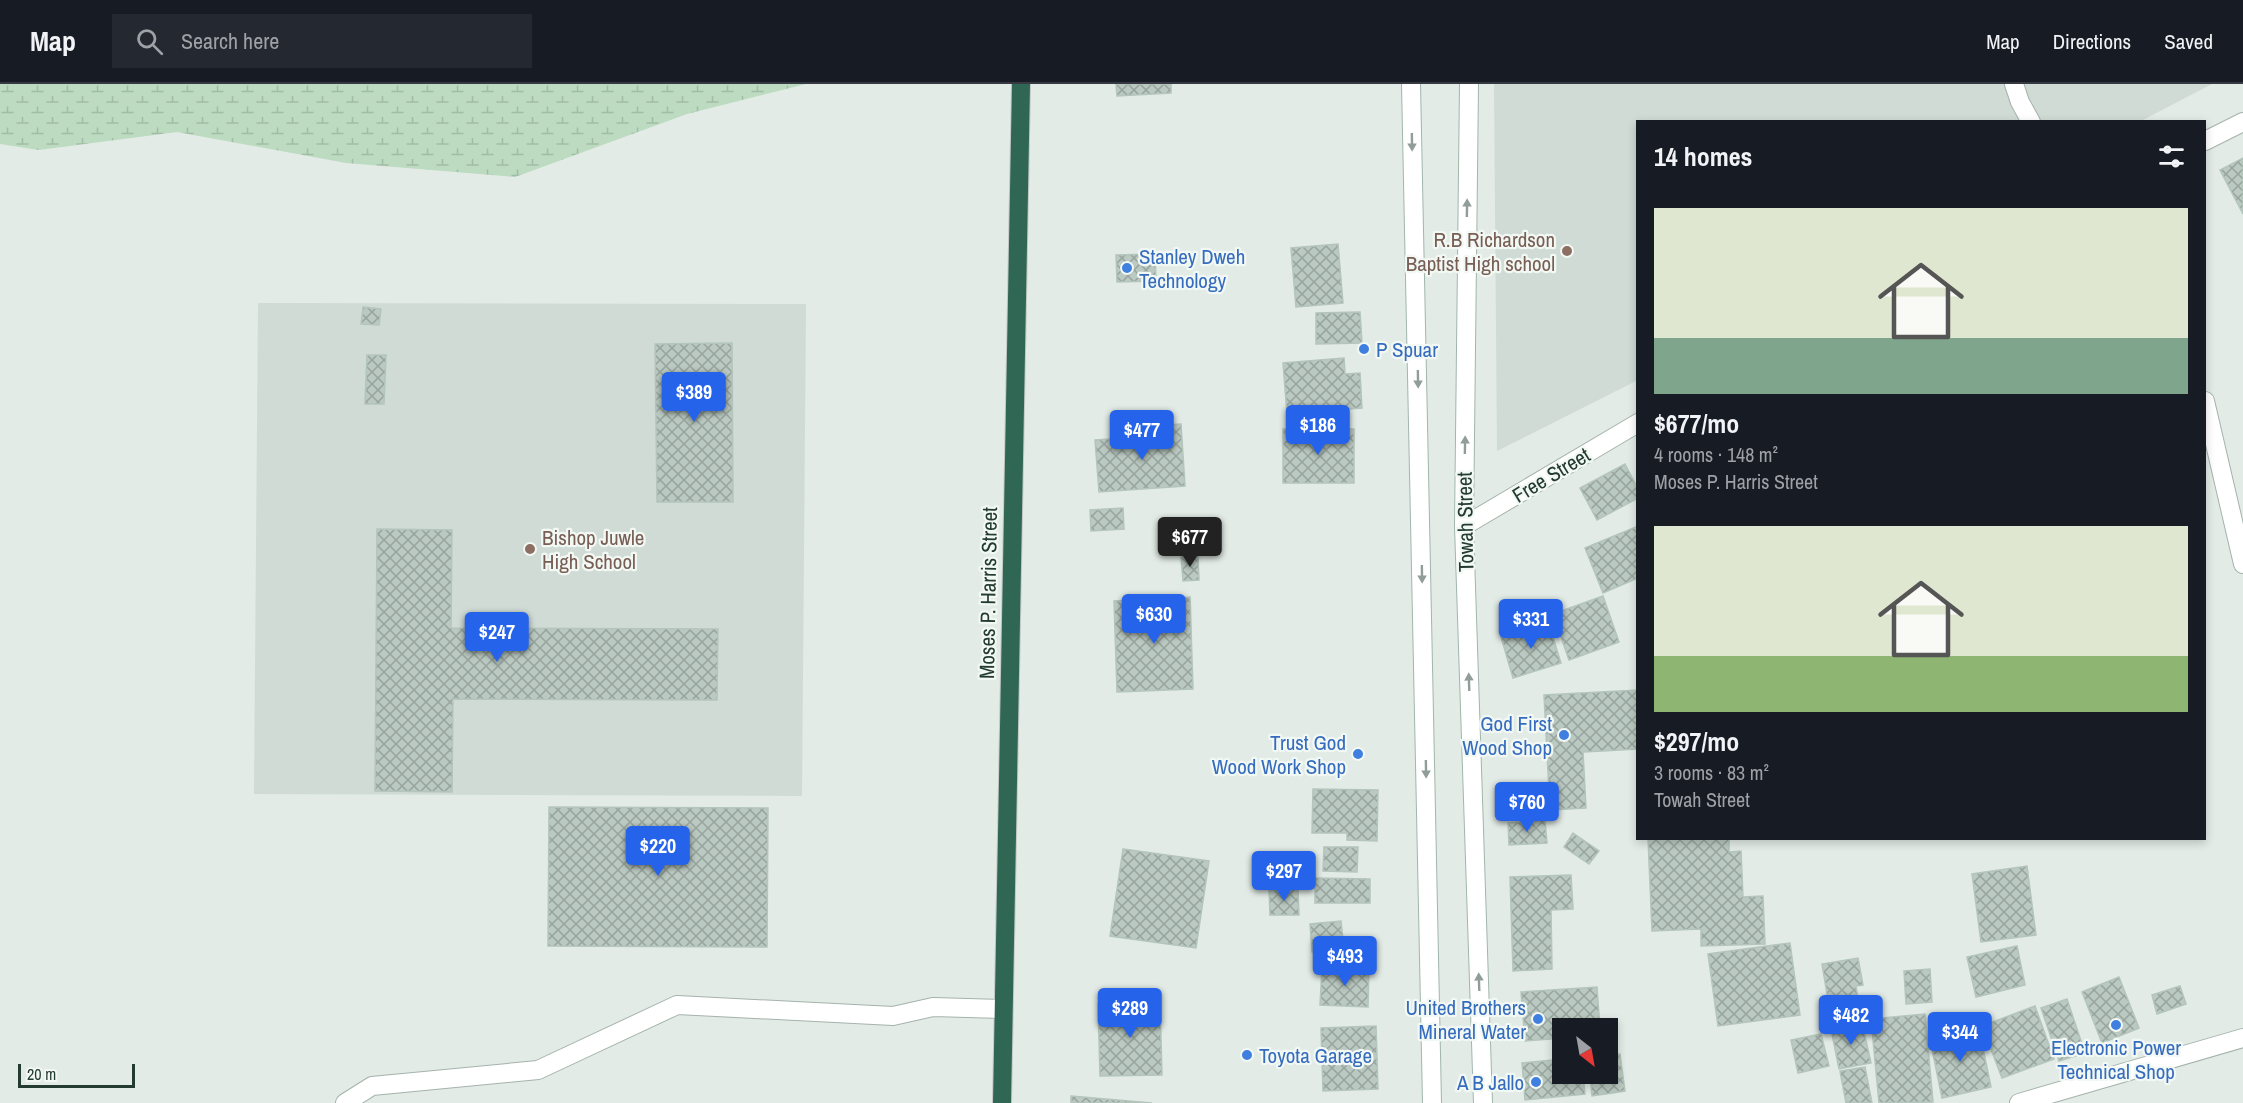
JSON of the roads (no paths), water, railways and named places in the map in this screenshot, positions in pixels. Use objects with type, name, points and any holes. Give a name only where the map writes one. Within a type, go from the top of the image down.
[{"type":"highway","name":"Moses P. Harris Street","points":[[1002,1103],[1021,84]]},
{"type":"street","name":"Towah Street","points":[[1411,84],[1432,1103]]},
{"type":"street","name":"Towah Street","points":[[1469,84],[1464,526],[1483,1103]]},
{"type":"street","points":[[2014,84],[2030,120]]},
{"type":"street","points":[[2206,140],[2243,122]]},
{"type":"street","points":[[2206,405],[2243,564]]},
{"type":"street","name":"Free Street","points":[[1464,526],[1636,424]]},
{"type":"street","points":[[345,1103],[372,1086],[538,1070],[677,1005],[892,1016],[933,1007],[1002,1009]]},
{"type":"street","points":[[2019,1103],[2243,1038]]},
{"type":"place","name":"R.B Richardson Baptist High school","points":[[1567,251]]},
{"type":"place","name":"Stanley Dweh Technology","points":[[1127,268]]},
{"type":"place","name":"P Spuar","points":[[1364,349]]},
{"type":"place","name":"Bishop Juwle High School","points":[[530,549]]},
{"type":"place","name":"God First Wood Shop","points":[[1564,735]]},
{"type":"place","name":"Trust God Wood Work Shop","points":[[1358,754]]},
{"type":"place","name":"United Brothers Mineral Water","points":[[1538,1019]]},
{"type":"place","name":"Electronic Power Technical Shop","points":[[2116,1025]]},
{"type":"place","name":"Toyota Garage","points":[[1247,1055]]},
{"type":"place","name":"A B Jallo","points":[[1536,1082]]}]
